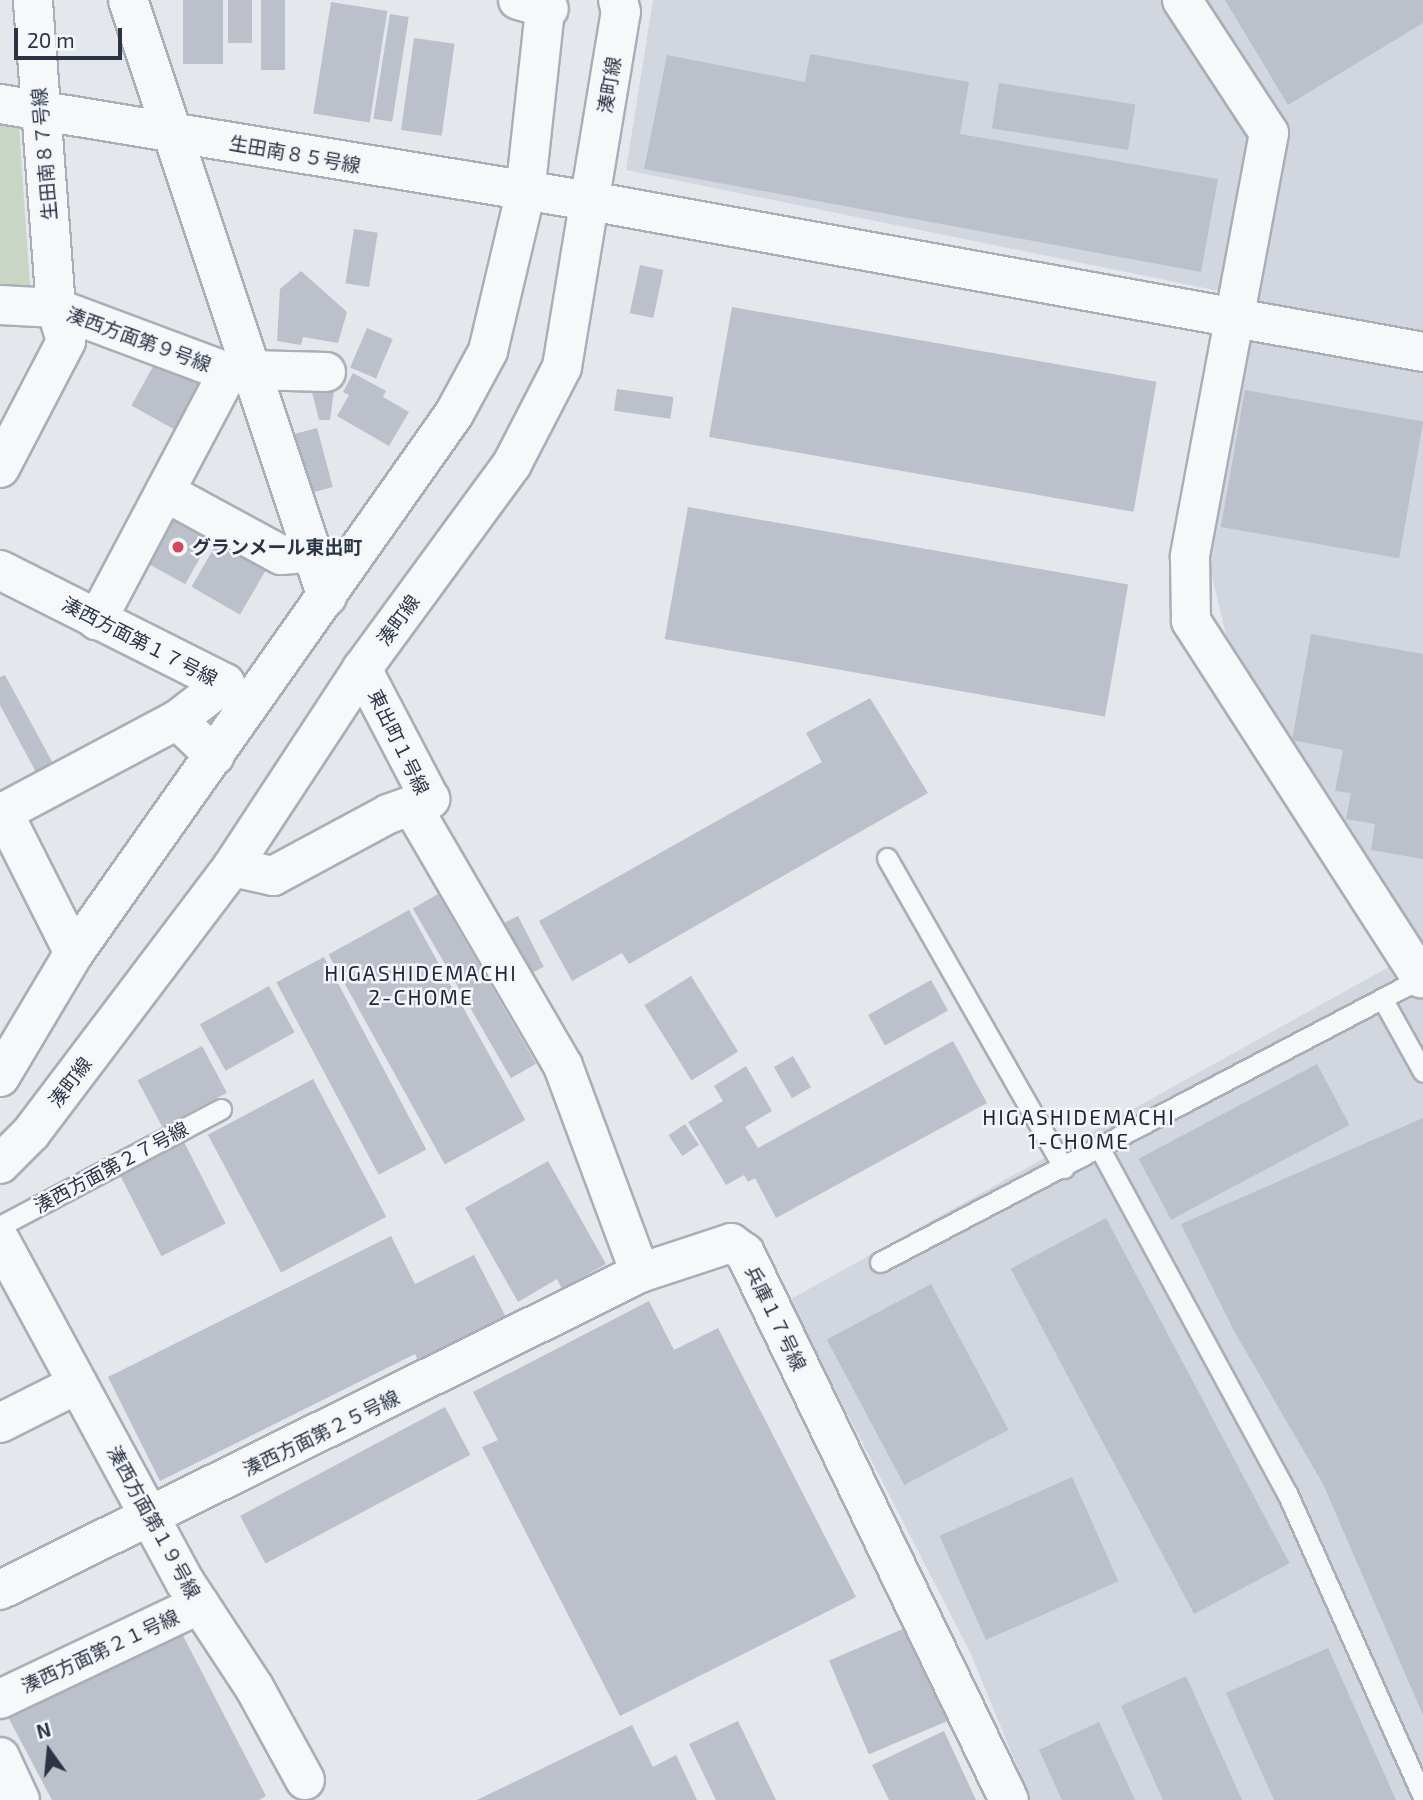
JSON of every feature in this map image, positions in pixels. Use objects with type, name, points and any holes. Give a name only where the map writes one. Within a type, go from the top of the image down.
[{"type":"street","name":"生田南８７号線","points":[[0,468],[66,341],[56,308],[33,0]]},
{"type":"street","points":[[128,0],[172,132],[236,370],[327,597]]},
{"type":"street","name":"湊町線","points":[[0,1164],[31,1133],[232,867],[362,669],[512,464],[562,367],[621,12],[618,0]]},
{"type":"street","points":[[1182,0],[1269,133],[1237,320],[1190,557],[1191,621],[1422,978]]},
{"type":"street","points":[[0,1077],[74,953],[454,414],[488,351],[525,194],[538,3]]},
{"type":"street","name":"生田南８５号線","points":[[0,104],[525,194],[590,201],[1423,352]]},
{"type":"street","name":"湊西方面第９号線","points":[[0,305],[56,308],[236,370],[326,372]]},
{"type":"street","points":[[97,620],[224,380],[236,370]]},
{"type":"street","points":[[165,492],[281,555],[311,553]]},
{"type":"street","name":"湊西方面第１７号線","points":[[0,570],[225,684],[177,720]]},
{"type":"street","name":"東出町１号線","points":[[362,669],[430,799],[413,808]]},
{"type":"street","points":[[74,953],[2,813],[177,720],[215,756]]},
{"type":"street","points":[[232,867],[273,876],[388,814],[413,808],[563,1066],[640,1273]]},
{"type":"street","name":"湊西方面第１９号線","points":[[0,1240],[150,1518],[200,1604],[254,1687],[310,1790]]},
{"type":"street","name":"兵庫１７号線","points":[[640,1273],[731,1244],[745,1253],[1009,1800]]},
{"type":"street","name":"湊西方面第２５号線","points":[[0,1590],[640,1273]]},
{"type":"street","points":[[0,1423],[78,1384]]},
{"type":"street","name":"湊西方面第２１号線","points":[[0,1699],[200,1604]]},
{"type":"street","points":[[0,1757],[20,1800]]},
{"type":"lane","points":[[887,858],[1063,1168]]},
{"type":"lane","points":[[880,1262],[1422,978]]},
{"type":"lane","points":[[1383,1000],[1423,1072]]},
{"type":"lane","name":"湊西方面第２７号線","points":[[0,1226],[221,1109]]},
{"type":"lane","points":[[1100,1149],[1287,1493],[1423,1797]]},
{"type":"shaded area","points":[[653,0],[1423,0],[1423,943],[1228,643],[1205,547],[1239,295],[626,170]]},
{"type":"shaded area","points":[[1423,948],[1423,1800],[1031,1800],[970,1652],[789,1300]]},
{"type":"green space","points":[[0,125],[19,127],[31,300],[0,297]]},
{"type":"building","points":[[183,0],[223,0],[223,64],[183,64]]},
{"type":"building","points":[[228,0],[252,0],[252,43],[228,43]]},
{"type":"building","points":[[261,0],[285,0],[285,70],[261,70]]},
{"type":"building","points":[[1225,0],[1423,0],[1423,23],[1288,105]]},
{"type":"building","points":[[331,2],[387,11],[370,123],[313,114]]},
{"type":"building","points":[[390,14],[409,17],[392,122],[373,119]]},
{"type":"building","points":[[414,38],[455,44],[442,136],[401,130]]},
{"type":"building","points":[[810,54],[969,82],[960,134],[1218,179],[1201,272],[644,169],[667,55],[805,82]]},
{"type":"building","points":[[999,83],[1135,105],[1128,150],[992,128]]},
{"type":"building","points":[[354,229],[378,233],[369,287],[345,283]]},
{"type":"building","points":[[640,265],[663,270],[653,318],[630,313]]},
{"type":"building","points":[[301,271],[347,312],[338,343],[303,337],[301,345],[277,341],[280,289]]},
{"type":"building","points":[[732,307],[1156,382],[1134,512],[709,437]]},
{"type":"building","points":[[367,328],[393,339],[376,379],[350,368]]},
{"type":"building","points":[[160,354],[212,383],[184,435],[131,406]]},
{"type":"building","points":[[353,373],[386,391],[383,397],[409,412],[389,446],[337,416],[349,395],[343,392]]},
{"type":"building","points":[[309,380],[335,384],[330,420],[319,420]]},
{"type":"building","points":[[617,389],[673,397],[670,419],[614,411]]},
{"type":"building","points":[[1245,390],[1423,421],[1399,558],[1221,527]]},
{"type":"building","points":[[317,428],[333,487],[306,494],[290,435]]},
{"type":"building","points":[[688,507],[1128,585],[1105,717],[665,639]]},
{"type":"building","name":"グランメール東出町","points":[[171,509],[214,533],[185,584],[142,561]]},
{"type":"building","points":[[222,534],[270,562],[240,615],[192,587]]},
{"type":"building","points":[[1311,634],[1423,654],[1423,859],[1371,850],[1375,824],[1346,819],[1351,793],[1335,791],[1343,750],[1292,740]]},
{"type":"building","points":[[5,675],[55,767],[38,776],[0,705],[0,677]]},
{"type":"building","points":[[870,698],[928,793],[629,964],[622,953],[572,981],[539,921],[822,762],[806,733]]},
{"type":"building","points":[[438,894],[536,1064],[511,1078],[413,909]]},
{"type":"building","points":[[409,910],[525,1120],[445,1165],[329,955]]},
{"type":"building","points":[[518,916],[544,967],[522,978],[497,927]]},
{"type":"building","points":[[324,957],[426,1149],[379,1175],[276,982]]},
{"type":"building","points":[[691,976],[738,1051],[692,1081],[644,1005]]},
{"type":"building","points":[[931,980],[948,1011],[885,1046],[868,1015]]},
{"type":"building","points":[[269,986],[295,1032],[226,1071],[200,1024]]},
{"type":"building","points":[[953,1041],[987,1103],[776,1218],[755,1178],[748,1182],[744,1175],[726,1185],[688,1122],[723,1101],[714,1086],[746,1066],[772,1111],[745,1127],[758,1148]]},
{"type":"building","points":[[202,1046],[227,1093],[162,1127],[138,1080]]},
{"type":"building","points":[[793,1056],[811,1087],[792,1098],[774,1067]]},
{"type":"building","points":[[1317,1064],[1349,1125],[1171,1220],[1139,1159]]},
{"type":"building","points":[[313,1079],[386,1217],[281,1273],[208,1135]]},
{"type":"building","points":[[1423,1118],[1423,1715],[1323,1484],[1234,1331],[1181,1224]]},
{"type":"building","points":[[685,1124],[699,1145],[682,1156],[668,1135]]},
{"type":"building","points":[[182,1138],[226,1224],[161,1256],[118,1171]]},
{"type":"building","points":[[548,1161],[606,1264],[562,1289],[557,1279],[518,1302],[465,1208]]},
{"type":"building","points":[[1106,1218],[1290,1563],[1194,1614],[1011,1269]]},
{"type":"building","points":[[391,1236],[415,1284],[474,1255],[508,1321],[420,1365],[415,1354],[160,1481],[108,1377]]},
{"type":"building","points":[[931,1284],[1008,1430],[904,1485],[827,1339]]},
{"type":"building","points":[[649,1301],[674,1350],[718,1328],[856,1597],[620,1716],[482,1447],[498,1440],[473,1392]]},
{"type":"building","points":[[445,1407],[470,1455],[266,1564],[240,1516]]},
{"type":"building","points":[[1072,1477],[1118,1581],[986,1640],[940,1536]]},
{"type":"building","points":[[910,1626],[950,1720],[869,1754],[829,1660]]},
{"type":"building","points":[[179,1628],[266,1796],[259,1800],[52,1800],[8,1717]]},
{"type":"building","points":[[1328,1648],[1396,1800],[1274,1800],[1226,1693]]},
{"type":"building","points":[[1186,1676],[1242,1800],[1163,1800],[1121,1706]]},
{"type":"building","points":[[738,1721],[776,1800],[716,1800],[689,1744]]},
{"type":"building","points":[[1099,1722],[1135,1800],[1062,1800],[1039,1750]]},
{"type":"building","points":[[632,1725],[653,1767],[676,1755],[697,1800],[477,1800]]},
{"type":"building","points":[[944,1731],[976,1800],[889,1800],[872,1765]]},
{"type":"place","name":"グランメール東出町","points":[[178,547]]},
{"type":"district","name":"HIGASHIDEMACHI 2-CHOME","points":[[421,985]]},
{"type":"district","name":"HIGASHIDEMACHI 1-CHOME","points":[[1079,1129]]}]
